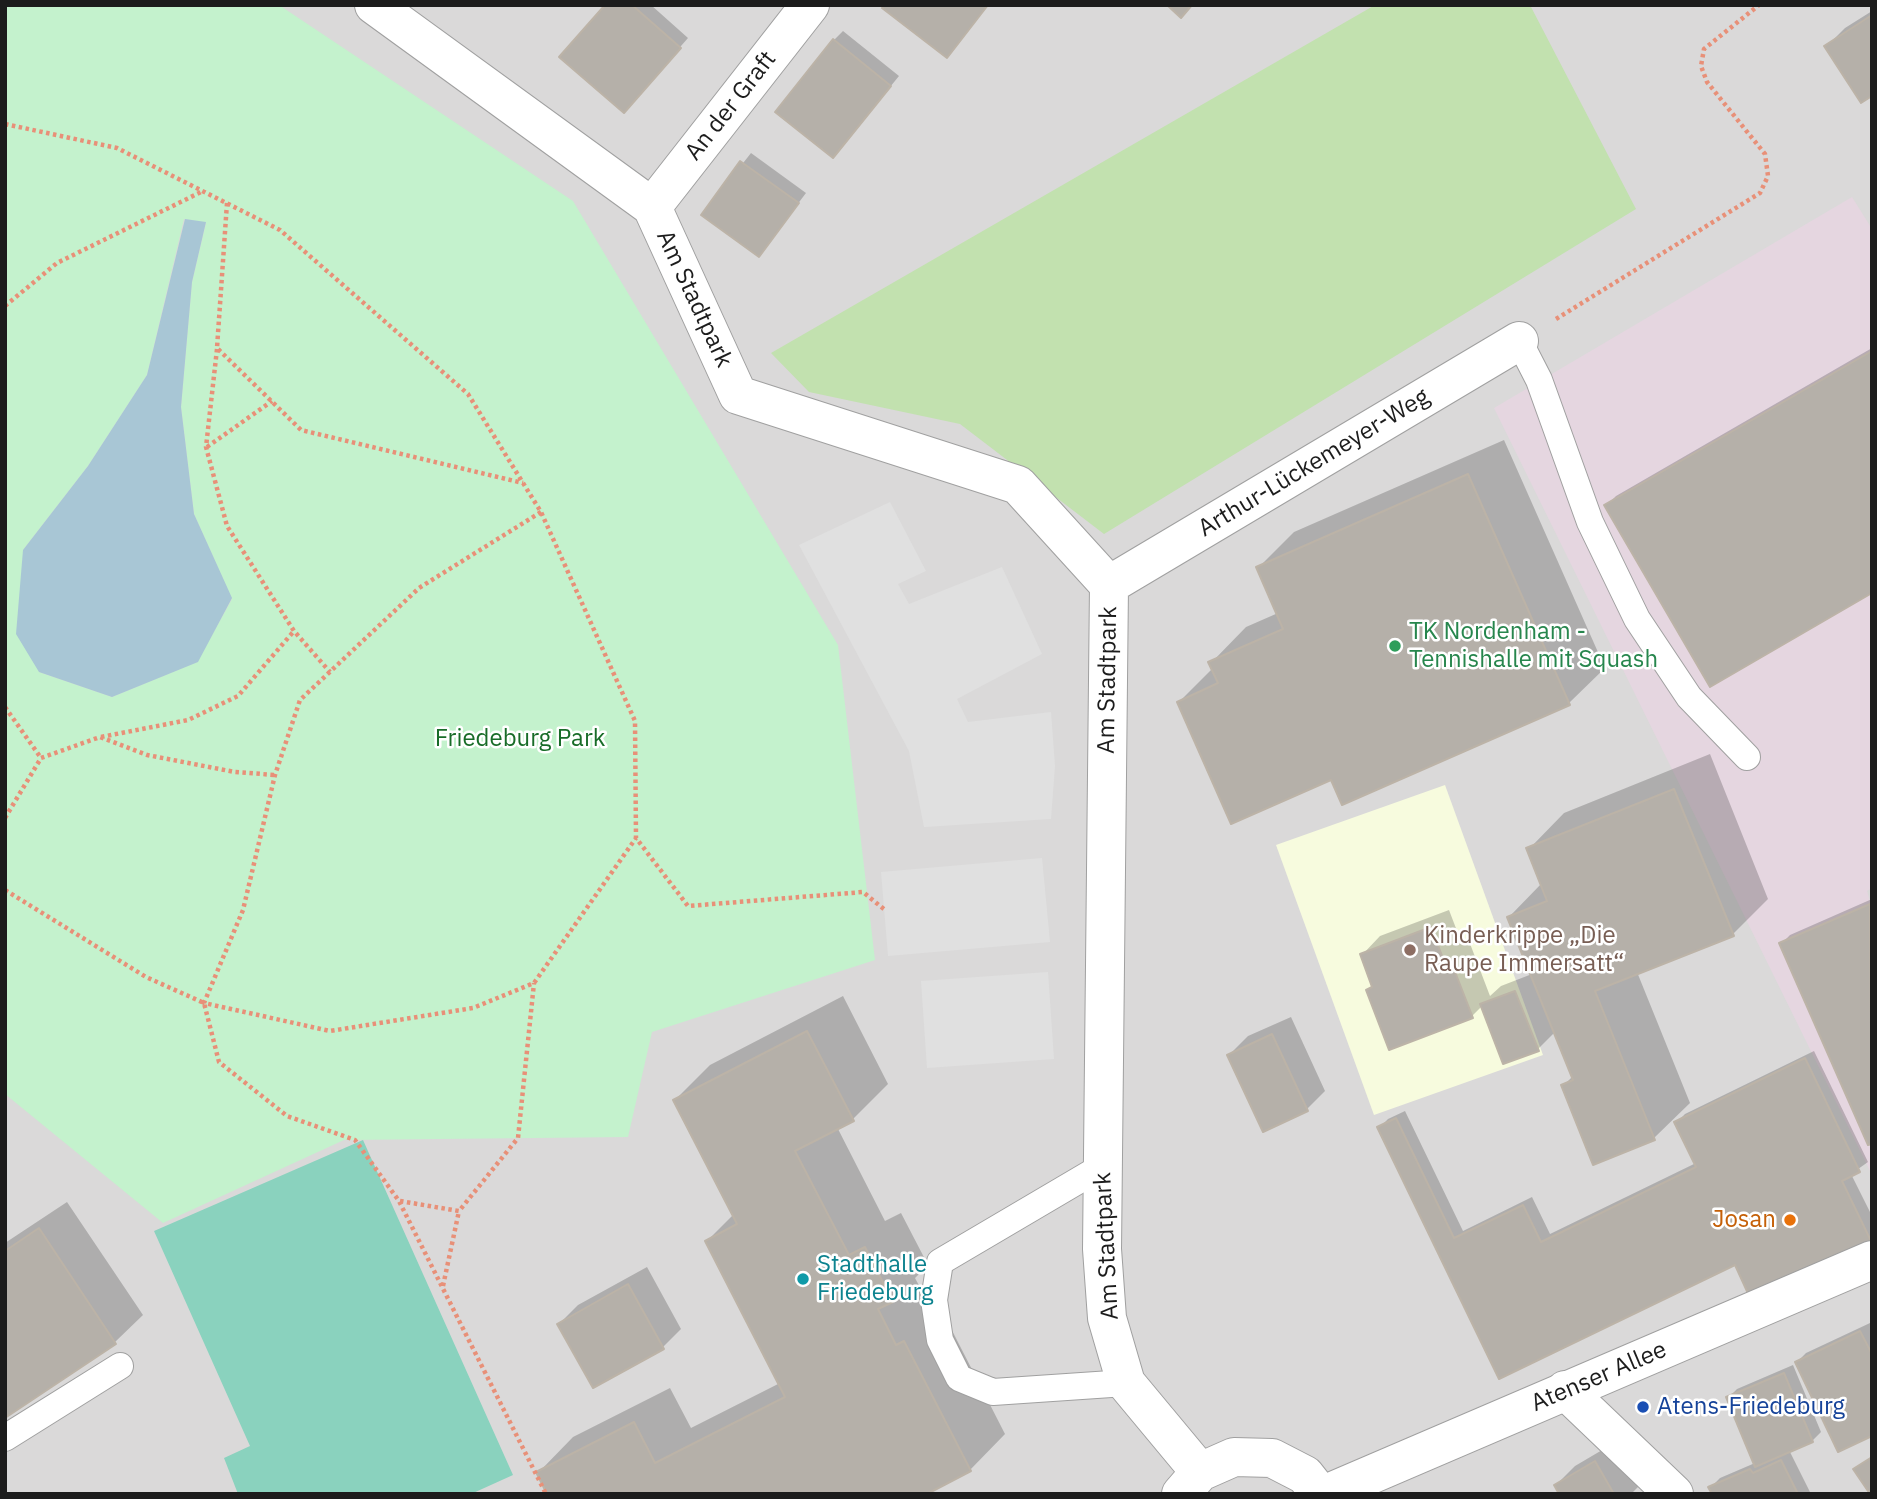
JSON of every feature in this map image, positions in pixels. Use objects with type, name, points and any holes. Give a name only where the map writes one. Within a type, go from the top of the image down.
[{"type":"street","name":"Am Stadtpark","points":[[374,5],[652,207],[738,395],[1018,485],[1109,584],[1102,1248],[1107,1318],[1126,1383],[1191,1483]]},
{"type":"street","name":"An der Graft","points":[[652,207],[810,5]]},
{"type":"street","name":"Arthur-Lückemeyer-Weg","points":[[1109,584],[1519,341]]},
{"type":"street","name":"Atenser Allee","points":[[1326,1494],[1872,1260]]},
{"type":"street","points":[[1565,1390],[1674,1494]]},
{"type":"street","points":[[1191,1483],[1234,1457],[1272,1458],[1305,1475],[1320,1494]]},
{"type":"lane","points":[[1519,341],[1539,380],[1590,522],[1637,619],[1689,696],[1747,757]]},
{"type":"lane","points":[[1103,1166],[940,1262],[934,1300],[940,1340],[958,1378],[993,1392],[1126,1383]]},
{"type":"lane","points":[[5,1438],[120,1366]]},
{"type":"path","points":[[1519,341],[1760,193],[1768,176],[1765,154],[1707,82],[1702,66],[1704,49],[1759,5]]},
{"type":"path","points":[[5,124],[117,148],[280,230],[468,394],[541,512],[635,721],[636,838],[534,982],[518,1138],[459,1211],[442,1287]]},
{"type":"path","points":[[5,306],[57,263],[202,191]]},
{"type":"path","points":[[227,203],[217,348],[206,447],[227,526],[294,631],[330,672]]},
{"type":"path","points":[[217,348],[301,430],[524,484]]},
{"type":"path","points":[[206,447],[272,401]]},
{"type":"path","points":[[541,512],[419,588],[300,699],[275,775],[243,910],[204,1003],[219,1062],[287,1116],[355,1140],[399,1201],[546,1494]]},
{"type":"path","points":[[5,818],[41,758],[100,737],[188,720],[238,696],[294,631]]},
{"type":"path","points":[[5,707],[41,758]]},
{"type":"path","points":[[100,737],[147,755],[234,772],[275,775]]},
{"type":"path","points":[[636,838],[688,906],[863,892],[885,910]]},
{"type":"path","points":[[5,890],[146,977],[204,1003],[330,1031],[472,1008],[534,982]]},
{"type":"path","points":[[399,1201],[459,1211]]},
{"type":"shaded area","points":[[5,5],[1872,5],[1872,1494],[5,1494]]},
{"type":"shaded area","points":[[1852,197],[1872,229],[1872,888],[1867,891],[1872,908],[1872,1175],[1494,408]]},
{"type":"shaded area","points":[[890,502],[926,571],[898,584],[909,604],[1002,567],[1042,654],[957,699],[968,722],[1051,712],[1055,766],[1051,819],[924,827],[909,751],[799,545]]},
{"type":"shaded area","name":"Kinderkrippe „Die Raupe Immersatt“","points":[[1445,785],[1543,1055],[1374,1115],[1276,845]]},
{"type":"shaded area","points":[[1042,858],[1050,942],[888,956],[881,872]]},
{"type":"shaded area","points":[[1048,972],[1054,1059],[927,1068],[921,981]]},
{"type":"green space","name":"Friedeburg Park","points":[[5,5],[279,5],[573,201],[838,645],[875,960],[652,1032],[628,1137],[344,1140],[163,1223],[5,1094]],"holes":[[[184,219],[206,223],[192,282],[181,407],[194,514],[232,599],[197,662],[112,697],[39,672],[23,550],[88,466],[147,375]]]},
{"type":"green space","points":[[1375,5],[1530,5],[1636,209],[1104,534],[960,424],[809,392],[771,353]]},
{"type":"green space","points":[[363,1140],[513,1475],[471,1494],[238,1494],[224,1458],[250,1446],[154,1231]]},
{"type":"water","points":[[185,219],[206,222],[192,282],[181,407],[194,514],[232,598],[198,662],[112,697],[39,672],[16,634],[23,550],[88,466],[147,375]]},
{"type":"building","points":[[605,5],[632,5],[681,48],[624,113],[559,57]]},
{"type":"building","points":[[884,5],[988,5],[947,58],[882,8]]},
{"type":"building","points":[[1167,5],[1192,5],[1181,18]]},
{"type":"building","points":[[1872,15],[1872,96],[1861,103],[1824,46]]},
{"type":"building","points":[[833,39],[891,86],[833,158],[775,112]]},
{"type":"building","points":[[740,161],[799,203],[759,257],[701,215]]},
{"type":"building","points":[[1872,351],[1872,593],[1710,687],[1604,505]]},
{"type":"building","name":"TK Nordenham - Tennishalle mit Squash","points":[[1468,474],[1570,705],[1342,805],[1331,780],[1231,824],[1177,702],[1218,683],[1208,662],[1283,629],[1256,567]]},
{"type":"building","points":[[1674,789],[1734,936],[1595,991],[1655,1140],[1593,1165],[1561,1085],[1573,1080],[1507,917],[1547,901],[1526,848]]},
{"type":"building","points":[[1870,904],[1872,1144],[1868,1145],[1779,943]]},
{"type":"building","points":[[1431,927],[1444,961],[1450,959],[1473,1018],[1389,1050],[1366,990],[1372,987],[1360,954]]},
{"type":"building","points":[[1515,991],[1539,1051],[1503,1064],[1480,1004]]},
{"type":"building","name":"Stadthalle Friedeburg","points":[[807,1031],[854,1121],[795,1151],[849,1255],[865,1247],[893,1302],[878,1309],[896,1345],[904,1341],[971,1471],[927,1494],[547,1494],[536,1472],[634,1422],[655,1463],[785,1397],[705,1241],[737,1224],[673,1100]]},
{"type":"building","points":[[1272,1034],[1308,1111],[1263,1132],[1227,1055]]},
{"type":"building","points":[[1805,1058],[1860,1172],[1842,1181],[1871,1241],[1751,1300],[1735,1265],[1499,1379],[1377,1127],[1396,1118],[1454,1238],[1523,1205],[1541,1242],[1696,1167],[1674,1122]]},
{"type":"building","points":[[39,1228],[116,1344],[5,1418],[5,1251]]},
{"type":"building","points":[[628,1284],[664,1349],[593,1388],[557,1324]]},
{"type":"building","points":[[1860,1331],[1872,1354],[1872,1436],[1838,1452],[1795,1362]]},
{"type":"building","points":[[1784,1373],[1813,1442],[1755,1467],[1726,1397]]},
{"type":"building","points":[[1872,1457],[1872,1494],[1870,1494],[1853,1469]]},
{"type":"building","points":[[1781,1460],[1798,1494],[1712,1494],[1708,1487],[1750,1469],[1753,1473]]},
{"type":"building","points":[[1595,1461],[1614,1494],[1559,1494],[1554,1485]]},
{"type":"place","name":"TK Nordenham - Tennishalle mit Squash","points":[[1395,646]]},
{"type":"place","name":"Kinderkrippe „Die Raupe Immersatt“","points":[[1410,950]]},
{"type":"place","name":"Josan","points":[[1790,1220]]},
{"type":"place","name":"Stadthalle Friedeburg","points":[[803,1279]]},
{"type":"place","name":"Atens-Friedeburg","points":[[1643,1407]]}]
